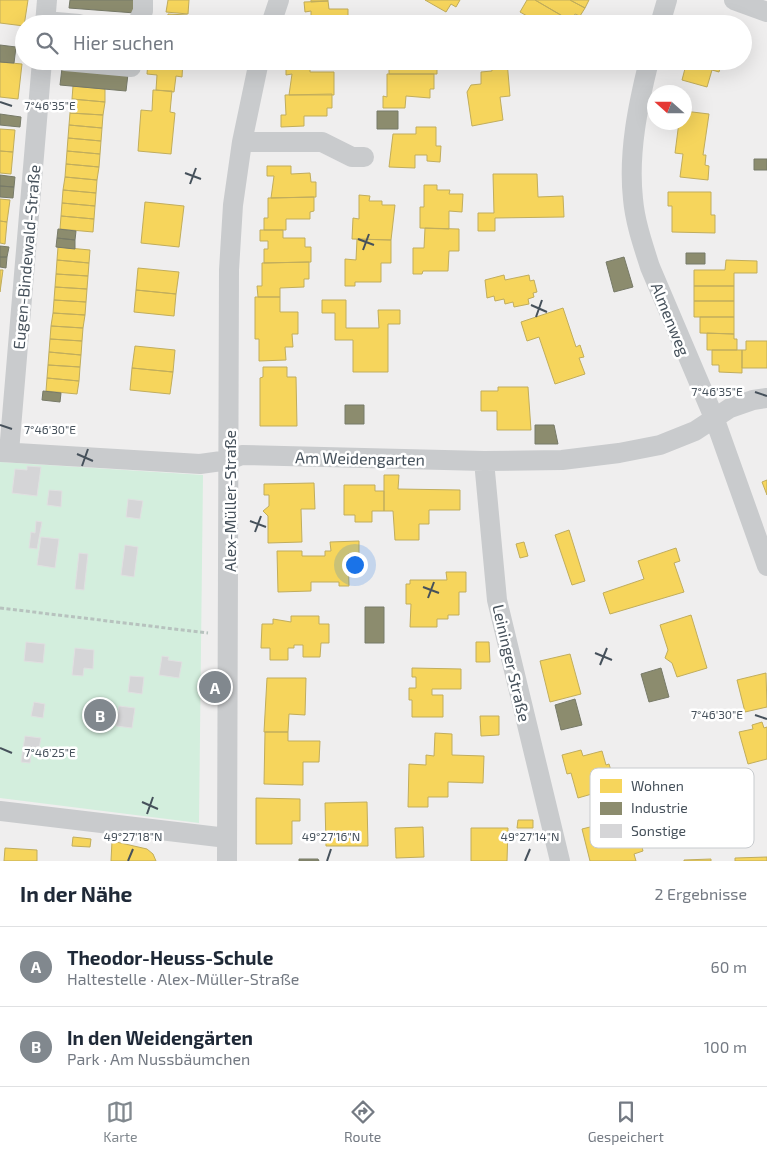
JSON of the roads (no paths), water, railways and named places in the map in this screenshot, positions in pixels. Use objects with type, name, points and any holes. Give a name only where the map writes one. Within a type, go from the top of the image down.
[{"type":"street","points":[[46,15],[47,0]]},
{"type":"street","points":[[141,15],[144,0]]},
{"type":"street","points":[[274,15],[279,0]]},
{"type":"street","points":[[663,15],[667,0]]},
{"type":"street","points":[[734,0],[767,12]]},
{"type":"street","name":"Eugen-Bindewald-Straße","points":[[5,452],[41,70]]},
{"type":"street","name":"Alex-Müller-Straße","points":[[227,861],[229,270],[232,205],[242,142],[257,70]]},
{"type":"street","name":"Almenweg","points":[[647,70],[636,120],[633,158],[633,199],[650,266],[714,420],[767,566]]},
{"type":"street","points":[[242,142],[322,142],[352,157],[364,157]]},
{"type":"street","name":"Am Weidengarten","points":[[5,452],[200,464],[229,460],[242,455],[484,461],[562,460],[620,453],[660,445],[695,431],[730,408],[753,400],[767,398]]},
{"type":"street","name":"Leininger Straße","points":[[484,461],[497,600],[560,861]]},
{"type":"street","points":[[0,811],[227,838]]},
{"type":"place","name":"Theodor-Heuss-Schule","points":[[215,687]]},
{"type":"place","name":"In den Weidengärten","points":[[100,715]]}]
